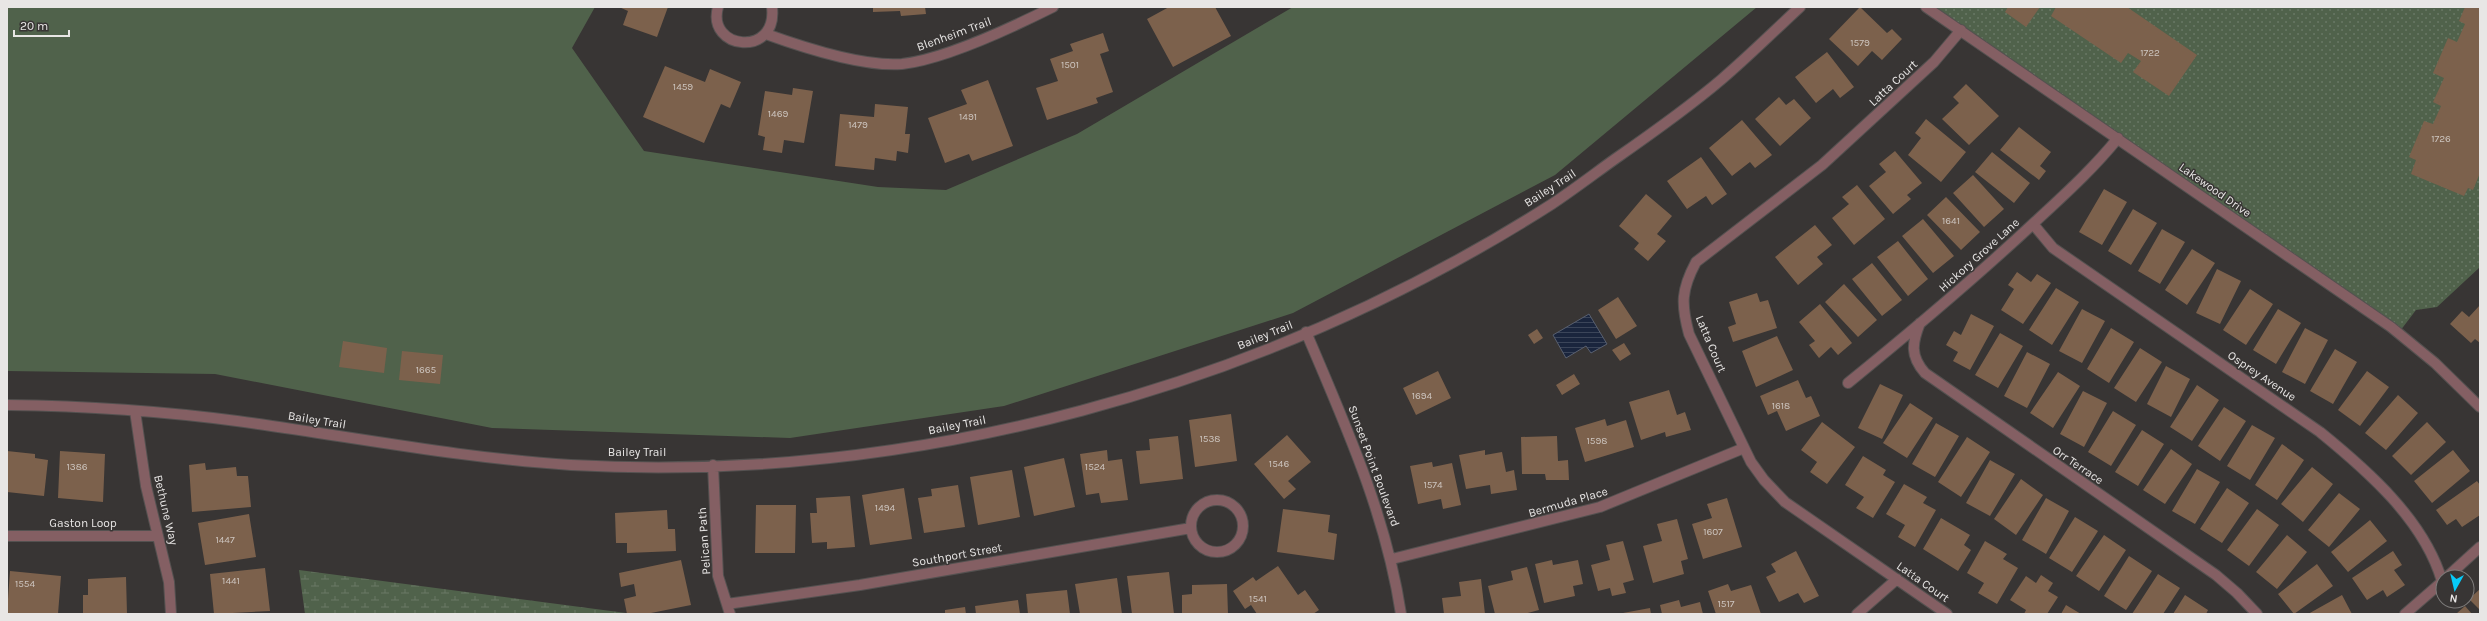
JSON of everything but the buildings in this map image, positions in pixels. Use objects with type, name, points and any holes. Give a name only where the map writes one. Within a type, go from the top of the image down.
[{"type":"street","points":[[718,7],[717,21],[720,29],[733,41],[751,42],[766,34],[771,25],[772,7]]},
{"type":"street","name":"Blenheim Trail","points":[[766,34],[806,48],[882,63],[901,64],[938,56],[1019,24],[1053,7]]},
{"type":"street","name":"Bailey Trail","points":[[7,405],[135,411],[236,421],[481,457],[572,465],[645,466],[713,464],[824,457],[930,444],[1014,427],[1097,406],[1181,381],[1267,349],[1435,272],[1552,204],[1649,135],[1721,80],[1800,7]]},
{"type":"street","name":"Lakewood Drive","points":[[1926,7],[2391,327],[2435,363],[2480,407]]},
{"type":"street","name":"Latta Court","points":[[1947,614],[1785,502],[1764,480],[1744,448],[1690,334],[1684,316],[1683,296],[1688,278],[1696,262],[1709,251],[1759,216],[1822,165],[1934,62],[1961,30]]},
{"type":"street","name":"Hickory Grove Lane","points":[[1848,383],[1920,323],[2033,224],[2102,157],[2118,138]]},
{"type":"street","name":"Osprey Avenue","points":[[2033,224],[2053,248],[2320,432],[2349,456],[2409,521],[2437,563],[2439,569]]},
{"type":"street","name":"Orr Terrace","points":[[1920,323],[1912,348],[1914,357],[1925,373],[2216,576],[2237,593],[2257,614]]},
{"type":"street","name":"Sunset Point Boulevard","points":[[1306,332],[1361,463],[1392,559],[1402,614]]},
{"type":"street","name":"Bethune Way","points":[[135,411],[146,486],[169,582],[171,614]]},
{"type":"street","name":"Bermuda Place","points":[[1392,559],[1600,507],[1744,448]]},
{"type":"street","name":"Pelican Path","points":[[713,464],[718,576],[730,614]]},
{"type":"street","points":[[1216,499],[1225,500],[1239,510],[1244,526],[1240,540],[1235,546],[1222,552],[1208,550],[1202,547],[1193,535],[1191,528],[1195,512],[1200,505],[1216,499]]},
{"type":"street","name":"Southport Street","points":[[727,604],[860,585],[1191,528]]},
{"type":"street","name":"Gaston Loop","points":[[7,536],[158,536]]},
{"type":"street","points":[[2456,569],[2480,547]]},
{"type":"street","points":[[1858,614],[1896,579]]},
{"type":"street","points":[[2405,614],[2435,588]]},
{"type":"green space","points":[[7,7],[595,7],[572,48],[644,151],[878,187],[946,190],[1077,134],[1293,7],[1757,7],[1555,175],[1293,313],[1004,406],[790,438],[492,428],[215,374],[7,371]]},
{"type":"green space","points":[[1924,7],[2480,7],[2480,267],[2437,307],[2416,310],[2397,335]]},
{"type":"green space","points":[[299,570],[626,613],[626,614],[305,614]]},
{"type":"water","points":[[1589,314],[1607,344],[1591,353],[1586,346],[1566,358],[1553,335]]}]
